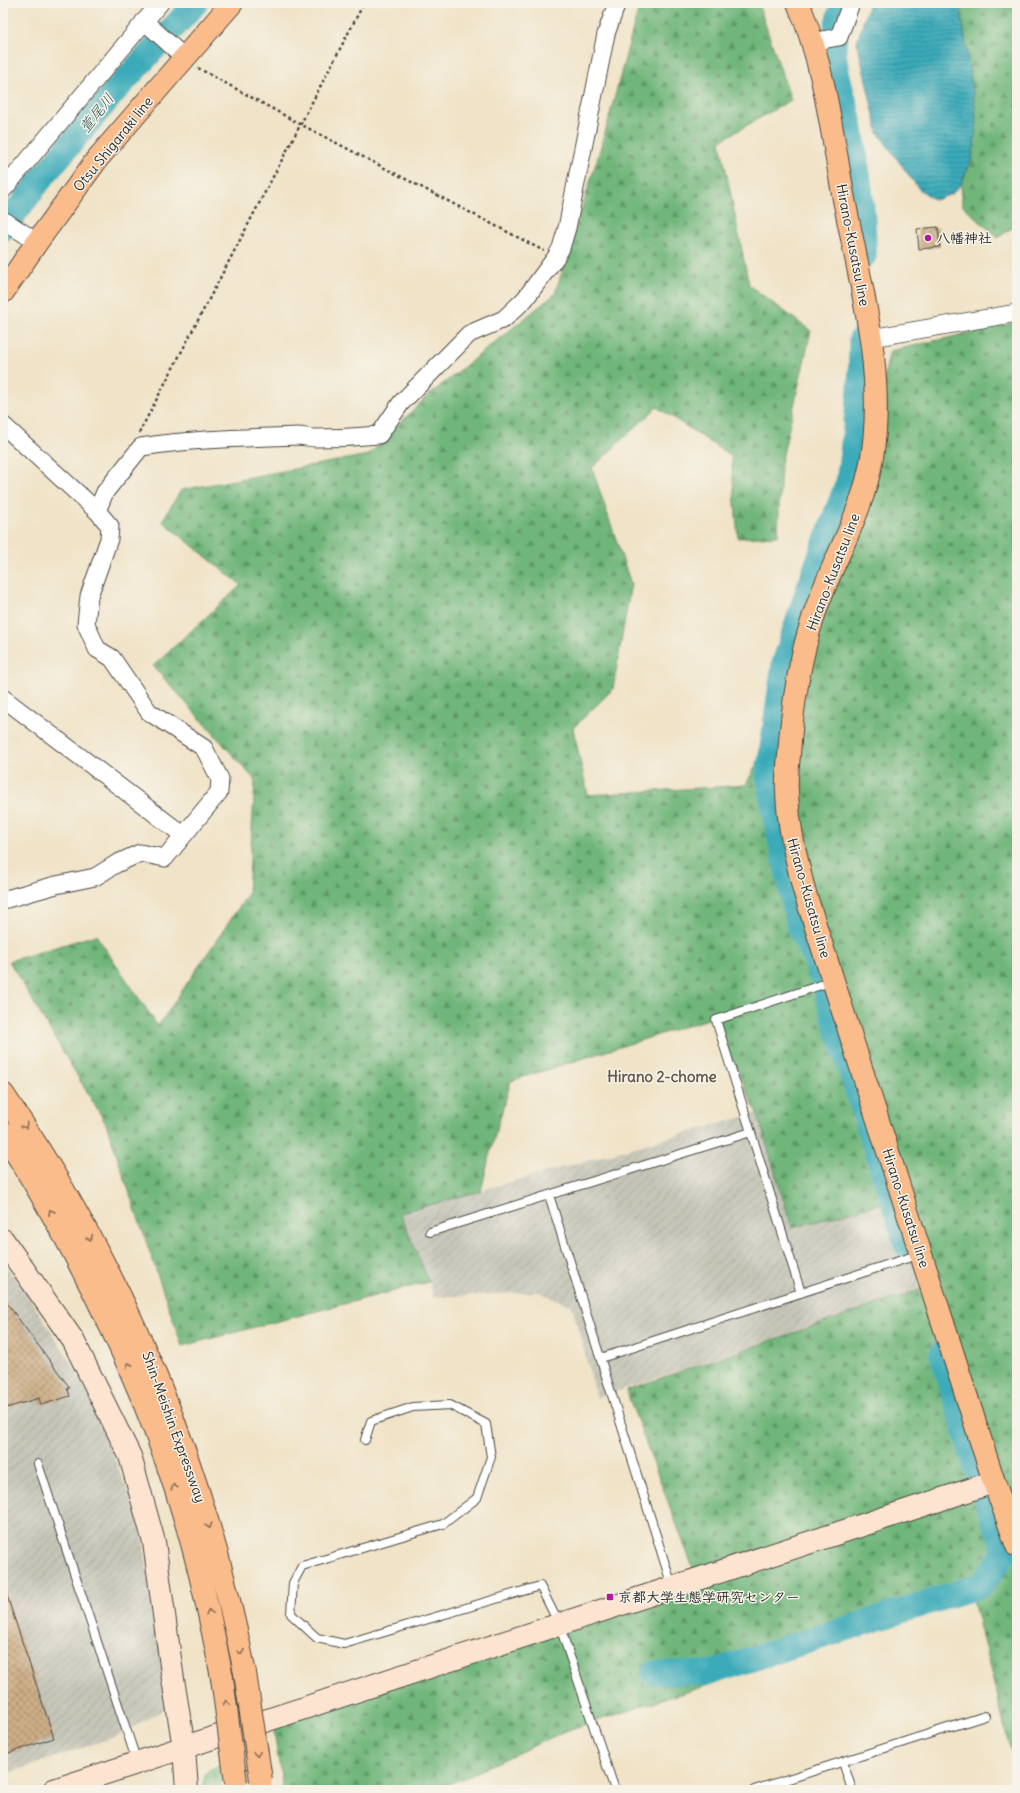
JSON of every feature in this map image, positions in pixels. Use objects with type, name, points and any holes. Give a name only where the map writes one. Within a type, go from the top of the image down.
[{"type":"main road","name":"Otsu Shigaraki line","points":[[3,292],[31,238],[182,55],[232,3]]},
{"type":"main road","name":"Hirano-Kusatsu line","points":[[798,3],[812,41],[827,112],[871,338],[876,392],[872,457],[868,476],[846,538],[814,615],[797,683],[786,790],[792,846],[804,890],[994,1482],[1017,1546]]},
{"type":"main road","name":"Shin-Meishin Expressway","points":[[3,1094],[28,1131],[75,1209],[118,1289],[152,1365],[198,1486],[233,1615],[245,1674],[261,1787]]},
{"type":"main road","name":"Shin-Meishin Expressway","points":[[3,1133],[43,1198],[86,1275],[126,1360],[152,1424],[194,1550],[222,1678],[237,1788]]},
{"type":"street","points":[[3,190],[147,24],[160,3]]},
{"type":"street","points":[[97,511],[105,492],[141,447],[174,442],[236,437],[274,438],[298,436],[350,438],[380,435],[401,403],[469,334],[504,319],[525,299],[556,257],[568,228],[606,34],[617,3]]},
{"type":"street","points":[[812,41],[839,37],[851,3]]},
{"type":"street","points":[[147,24],[182,55]]},
{"type":"street","points":[[3,220],[31,238]]},
{"type":"street","points":[[871,338],[1017,313]]},
{"type":"street","points":[[3,425],[97,511],[110,526],[109,539],[89,596],[86,624],[97,649],[112,658],[149,712],[204,748],[220,779],[219,792],[165,858],[140,853],[116,864],[95,877],[56,884],[3,900]]},
{"type":"street","points":[[3,698],[183,836]]},
{"type":"street","points":[[3,1240],[73,1340],[130,1456],[154,1542],[184,1748],[187,1790]]},
{"type":"street","points":[[54,1790],[994,1482]]},
{"type":"lane","points":[[801,1293],[716,1020],[833,981]]},
{"type":"lane","points":[[430,1232],[751,1132]]},
{"type":"lane","points":[[549,1195],[602,1358],[672,1587]]},
{"type":"lane","points":[[602,1358],[921,1254]]},
{"type":"lane","points":[[365,1440],[371,1421],[413,1407],[450,1405],[486,1424],[491,1457],[477,1498],[443,1524],[302,1566],[293,1582],[291,1614],[317,1638],[344,1644],[540,1586],[559,1624],[615,1790]]},
{"type":"lane","points":[[38,1464],[137,1763]]},
{"type":"lane","points":[[754,1790],[985,1716]]},
{"type":"lane","points":[[843,1762],[852,1790]]},
{"type":"path","points":[[141,447],[139,432],[364,3]]},
{"type":"path","points":[[182,55],[192,65],[300,124],[556,257]]},
{"type":"shaded area","points":[[757,1113],[792,1228],[900,1198],[928,1287],[597,1398],[572,1306],[539,1292],[433,1297],[429,1282],[400,1213]]},
{"type":"shaded area","points":[[3,1264],[23,1288],[86,1386],[141,1526],[168,1707],[120,1735],[3,1775]]},
{"type":"green space","points":[[640,3],[758,3],[791,100],[720,141],[749,285],[811,331],[781,463],[778,536],[738,538],[731,456],[657,407],[592,468],[631,584],[613,689],[573,728],[588,795],[746,785],[797,683],[843,551],[890,351],[1017,322],[1017,1765],[1009,1745],[973,1600],[568,1730],[437,1790],[283,1790],[272,1718],[697,1579],[626,1390],[928,1287],[900,1198],[792,1228],[757,1113],[712,1018],[511,1081],[491,1149],[481,1191],[400,1213],[429,1282],[182,1346],[106,1124],[9,961],[96,935],[158,1026],[248,894],[255,780],[153,666],[241,585],[162,521],[181,490],[368,455],[424,399],[555,294],[603,140]]},
{"type":"green space","points":[[960,3],[1017,3],[1017,224],[998,238],[962,205],[961,184],[972,159],[977,123]]},
{"type":"green space","points":[[222,1765],[221,1790],[204,1790],[204,1779],[206,1773],[212,1768]]},
{"type":"water","points":[[869,3],[960,3],[977,123],[972,159],[961,184],[952,194],[935,200],[919,189],[878,133],[857,42]]},
{"type":"building","name":"八幡神社","points":[[938,227],[940,247],[919,249],[917,229]]},
{"type":"building","points":[[3,1298],[70,1388],[67,1388],[70,1396],[41,1405],[39,1398],[3,1409]]},
{"type":"building","points":[[3,1584],[54,1738],[3,1755]]},
{"type":"waterway","name":"萱尾川","points":[[3,229],[44,175],[115,91],[196,3]]},
{"type":"waterway","points":[[840,13],[834,44],[835,58],[848,113],[856,161],[862,208],[864,256]]},
{"type":"waterway","points":[[820,974],[816,960],[799,927],[768,775],[784,663],[811,580],[848,482],[860,389],[861,339]]},
{"type":"waterway","points":[[827,996],[907,1246]]},
{"type":"waterway","points":[[942,1354],[978,1474]]},
{"type":"waterway","points":[[654,1673],[709,1673],[982,1585],[1005,1552],[986,1497]]},
{"type":"place","name":"八幡神社","points":[[928,238]]},
{"type":"place","name":"京都大学生態学研究センター","points":[[610,1597]]},
{"type":"district","name":"Hirano 2-chome","points":[[662,1077]]}]
